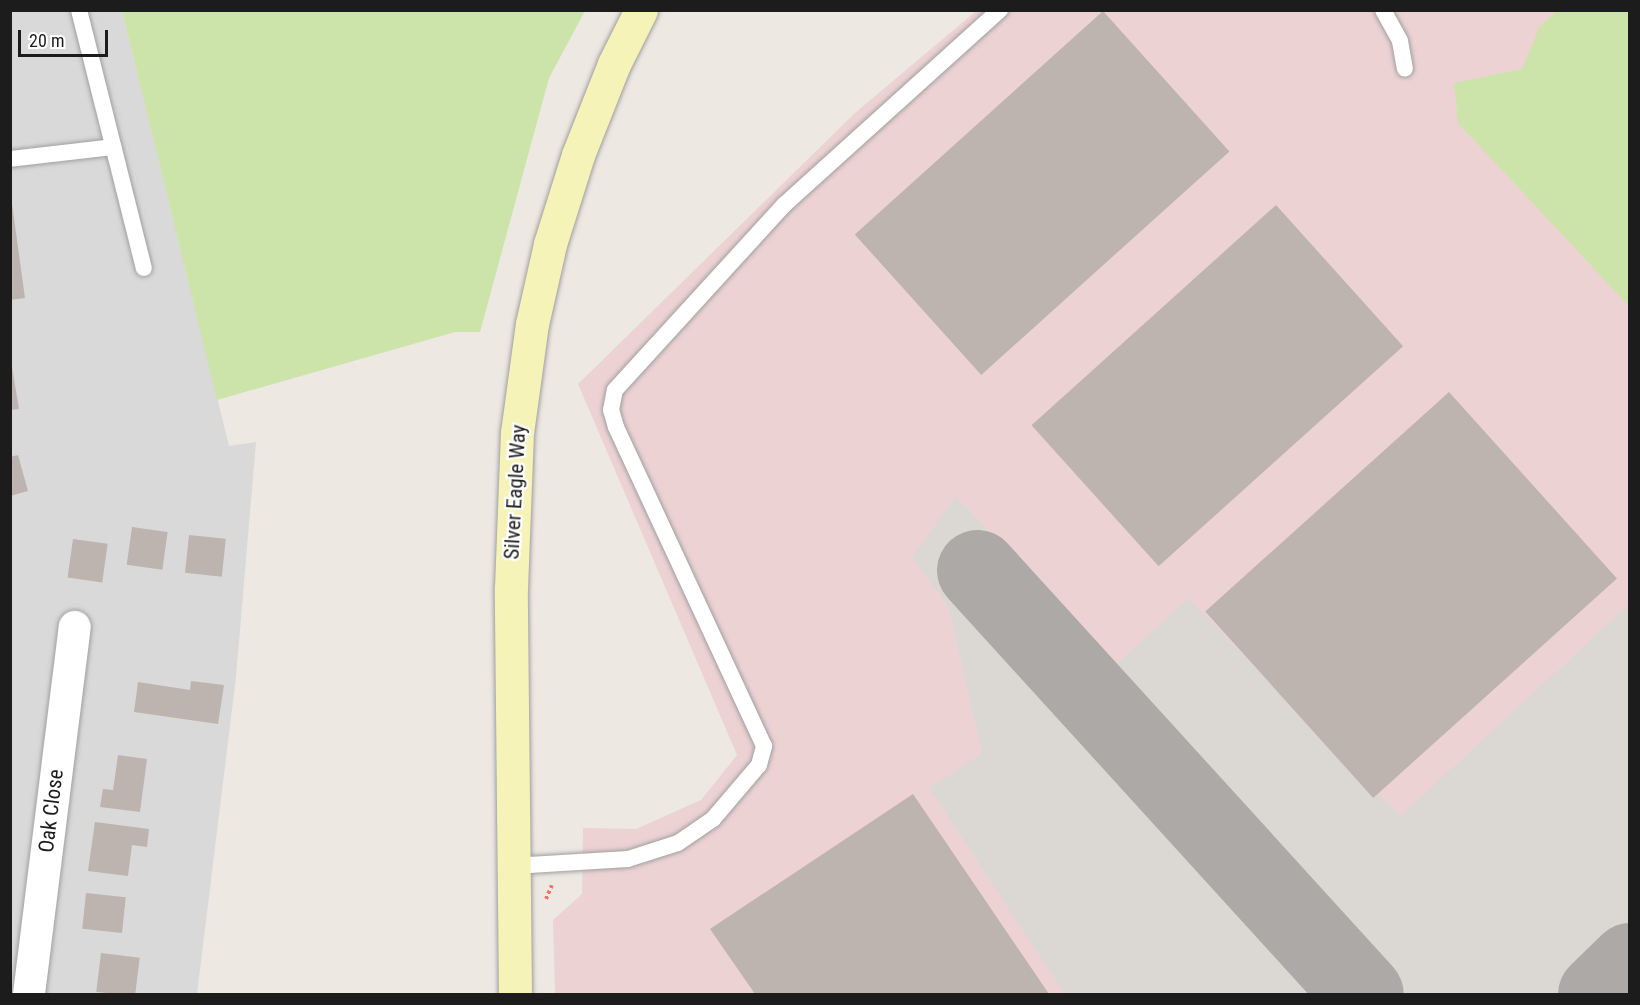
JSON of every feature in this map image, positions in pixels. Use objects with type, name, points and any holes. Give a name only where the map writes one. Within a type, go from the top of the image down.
[{"type":"street","name":"Silver Eagle Way","points":[[515,994],[512,506],[532,324],[550,244],[578,155],[614,64],[641,10]]},
{"type":"street","name":"Oak Close","points":[[29,994],[75,627]]},
{"type":"lane","points":[[79,10],[144,268]]},
{"type":"lane","points":[[513,866],[628,859],[678,843],[713,819],[759,765],[764,746],[616,427],[611,410],[615,390],[785,204],[1000,10]]},
{"type":"lane","points":[[1383,10],[1400,41],[1405,69]]},
{"type":"lane","points":[[10,159],[113,147]]},
{"type":"shaded area","points":[[10,11],[122,11],[229,446],[256,442],[236,677],[197,994],[11,994]]},
{"type":"shaded area","points":[[976,11],[1629,11],[1629,994],[555,994],[553,920],[582,894],[583,828],[636,829],[701,800],[737,755],[578,384],[855,113]]},
{"type":"shaded area","points":[[956,496],[1114,666],[1188,598],[1400,816],[1629,604],[1629,994],[1065,994],[929,788],[982,753],[949,608],[912,557]]},
{"type":"green space","points":[[1558,10],[1629,11],[1629,306],[1458,123],[1454,83],[1522,69],[1540,26]]},
{"type":"green space","points":[[122,11],[585,11],[549,78],[480,332],[455,332],[217,400]]},
{"type":"building","points":[[1103,11],[1229,151],[981,375],[855,234]]},
{"type":"building","points":[[10,189],[25,298],[10,300]]},
{"type":"building","points":[[1276,205],[1403,346],[1159,566],[1032,425]]},
{"type":"building","points":[[10,355],[19,409],[10,410]]},
{"type":"building","points":[[1449,392],[1617,579],[1373,798],[1205,611]]},
{"type":"building","points":[[18,455],[28,491],[10,496],[10,457]]},
{"type":"building","points":[[132,527],[168,532],[162,570],[127,565]]},
{"type":"building","points":[[189,535],[226,539],[222,577],[185,573]]},
{"type":"building","points":[[73,539],[108,544],[102,582],[68,578]]},
{"type":"building","points":[[191,681],[224,685],[218,724],[134,712],[138,682],[190,690]]},
{"type":"building","points":[[118,755],[147,759],[140,812],[100,807],[103,789],[113,790]]},
{"type":"building","points":[[913,794],[1049,994],[755,994],[710,929]]},
{"type":"building","points":[[95,822],[149,829],[147,847],[132,845],[128,876],[88,871]]},
{"type":"building","points":[[86,893],[126,897],[122,933],[82,929]]},
{"type":"building","points":[[101,953],[140,958],[135,994],[96,992]]},
{"type":"taxiway","points":[[977,570],[1363,994]]},
{"type":"taxiway","points":[[1598,994],[1630,963]]}]
